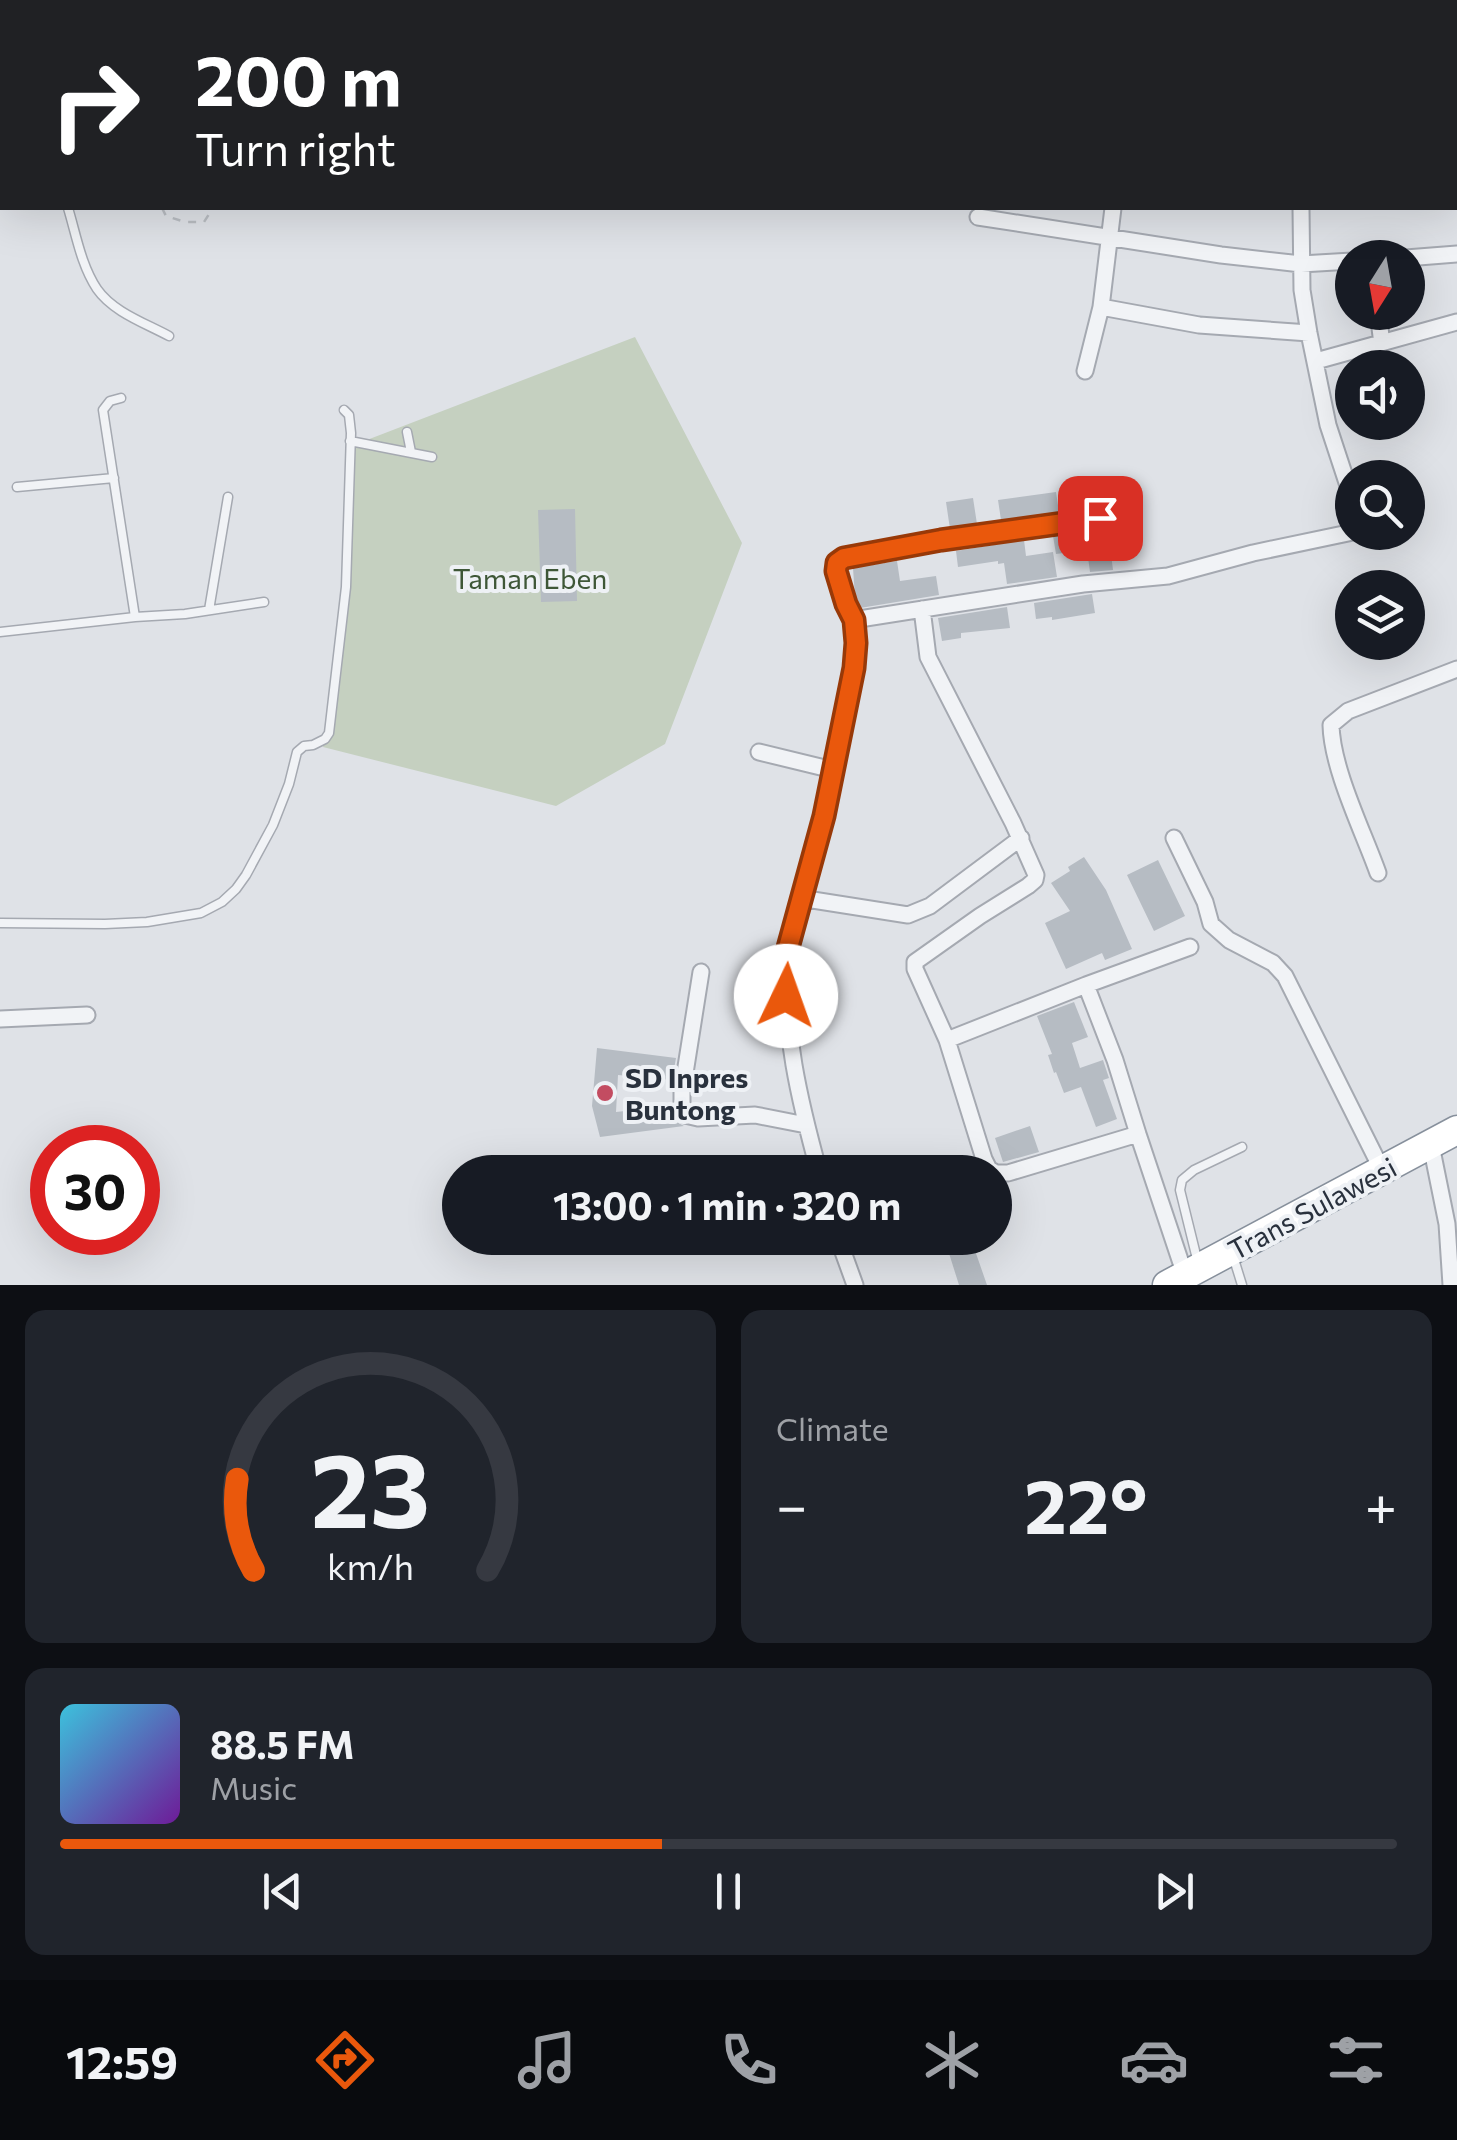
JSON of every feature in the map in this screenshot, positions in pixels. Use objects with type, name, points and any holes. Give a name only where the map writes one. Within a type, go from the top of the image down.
[{"type":"highway","name":"Trans Sulawesi","points":[[1183,1276],[1457,1130]]},
{"type":"street","points":[[1085,371],[1101,306],[1113,210]]},
{"type":"street","points":[[1301,210],[1300,264],[1309,333],[1328,425],[1340,460]]},
{"type":"street","points":[[978,217],[1300,264],[1335,262]]},
{"type":"street","points":[[1425,257],[1457,254]]},
{"type":"street","points":[[1101,306],[1199,325],[1309,333]]},
{"type":"street","points":[[1316,362],[1457,322]]},
{"type":"street","points":[[1380,330],[1382,344]]},
{"type":"street","points":[[815,1155],[789,1029],[785,978],[786,955],[824,816],[854,668],[854,620],[836,571],[837,563],[844,558],[941,540],[1100,518]]},
{"type":"street","points":[[854,620],[1083,584],[1168,576],[1335,536]]},
{"type":"street","points":[[922,609],[928,657],[1034,868],[1035,880],[916,962],[915,970],[947,1040],[982,1155]]},
{"type":"street","points":[[1378,873],[1342,777],[1331,725],[1348,711],[1457,669]]},
{"type":"street","points":[[758,752],[833,770]]},
{"type":"street","points":[[800,898],[908,916],[930,906],[1020,838]]},
{"type":"street","points":[[1174,838],[1212,924],[1229,940],[1273,963],[1285,976],[1382,1170]]},
{"type":"street","points":[[947,1040],[1086,984],[1190,948]]},
{"type":"street","points":[[701,972],[682,1092],[684,1114],[698,1118],[754,1114],[806,1125]]},
{"type":"street","points":[[1086,984],[1115,1060],[1183,1276]]},
{"type":"street","points":[[0,1019],[87,1015]]},
{"type":"street","points":[[1012,1172],[1138,1134]]},
{"type":"street","points":[[1431,1144],[1447,1224],[1452,1276]]},
{"type":"street","points":[[844,1255],[855,1285]]},
{"type":"lane","points":[[68,210],[76,240],[98,290],[112,304],[169,336]]},
{"type":"lane","points":[[121,398],[110,402],[104,410],[135,617]]},
{"type":"lane","points":[[0,923],[148,922],[201,913],[236,889],[273,825],[297,752],[326,740],[329,733],[346,586],[350,441],[349,415],[344,410]]},
{"type":"lane","points":[[406,432],[411,452]]},
{"type":"lane","points":[[350,441],[432,457]]},
{"type":"lane","points":[[16,487],[114,478]]},
{"type":"lane","points":[[209,610],[228,497]]},
{"type":"lane","points":[[0,632],[264,602]]},
{"type":"lane","points":[[1183,1276],[1182,1180],[1194,1170],[1242,1148]]},
{"type":"lane","points":[[1232,1251],[1242,1285]]},
{"type":"path","points":[[163,210],[166,216],[185,222],[204,222],[211,210]]},
{"type":"green space","name":"Taman Eben","points":[[635,337],[742,543],[665,744],[556,806],[323,747],[341,629],[346,448]]},
{"type":"building","points":[[1056,492],[1059,512],[1001,520],[998,500]]},
{"type":"building","points":[[973,498],[977,524],[950,529],[946,502]]},
{"type":"building","points":[[575,509],[577,601],[541,602],[538,510]]},
{"type":"building","points":[[1127,520],[1130,543],[1110,546],[1113,570],[1090,572],[1087,550],[1056,554],[1053,536],[1102,529]]},
{"type":"building","points":[[1024,540],[1026,556],[1053,552],[1057,577],[1007,584],[1004,563],[958,567],[956,551]]},
{"type":"building","points":[[897,561],[900,581],[936,576],[939,595],[860,608],[855,597],[853,568]]},
{"type":"building","points":[[1092,594],[1095,613],[1036,619],[1034,603]]},
{"type":"building","points":[[1007,607],[1010,628],[961,633],[961,638],[942,641],[938,618]]},
{"type":"building","points":[[1084,857],[1106,890],[1132,949],[1105,960],[1102,953],[1066,969],[1045,923],[1070,911],[1051,883]]},
{"type":"building","points":[[1158,860],[1185,916],[1154,931],[1127,875]]},
{"type":"building","points":[[1074,1002],[1088,1037],[1072,1043],[1080,1068],[1103,1060],[1109,1078],[1103,1080],[1117,1119],[1096,1127],[1081,1087],[1064,1093],[1037,1016]]},
{"type":"building","name":"SD Inpres Buntong","points":[[597,1048],[676,1058],[672,1080],[618,1075],[616,1112],[671,1106],[675,1121],[684,1126],[600,1137],[592,1106]]},
{"type":"building","points":[[1030,1126],[1039,1152],[1012,1160],[1012,1155],[1001,1155],[995,1138]]},
{"type":"building","points":[[950,1255],[977,1255],[987,1285],[959,1285]]},
{"type":"place","name":"SD Inpres Buntong","points":[[605,1093]]},
{"type":"route","points":[[786,996],[786,955],[824,816],[854,668],[854,620],[836,571],[837,563],[844,558],[907,546],[1100,518]]}]
